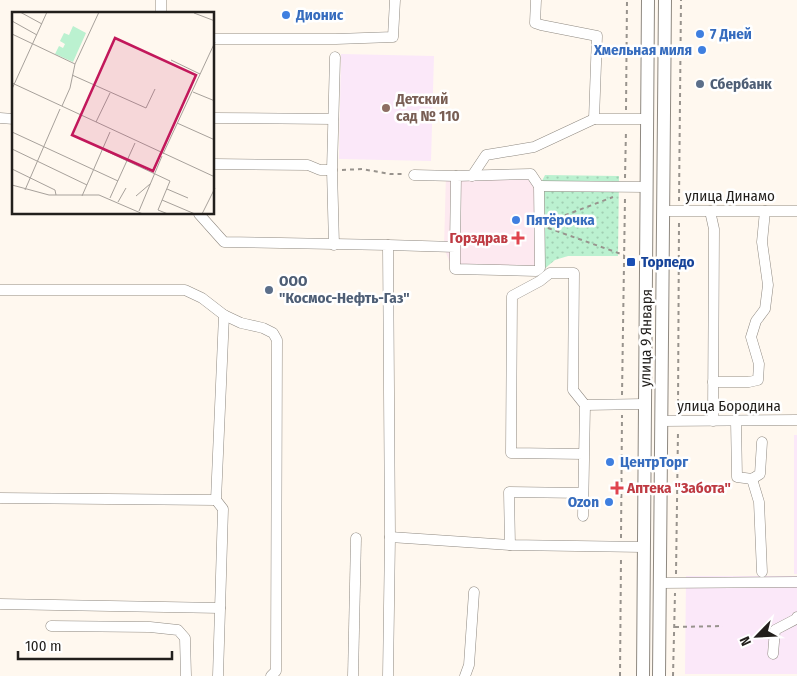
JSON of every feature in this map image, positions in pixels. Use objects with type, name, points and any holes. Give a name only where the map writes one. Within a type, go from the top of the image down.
[{"type":"main road","name":"улица 9 Января","points":[[643,676],[648,0]]},
{"type":"main road","name":"улица 9 Января","points":[[659,676],[665,0]]},
{"type":"street","points":[[215,39],[393,37],[395,0]]},
{"type":"street","points":[[536,0],[535,23],[597,36],[594,119]]},
{"type":"street","points":[[334,245],[332,170],[335,57]]},
{"type":"street","points":[[215,118],[333,119]]},
{"type":"street","points":[[472,176],[486,155],[534,147],[594,119],[646,119]]},
{"type":"street","points":[[215,164],[308,165],[320,170],[332,170]]},
{"type":"street","points":[[414,175],[531,174],[539,186],[540,268],[536,271],[455,269],[456,176]]},
{"type":"street","points":[[539,186],[625,190],[646,187]]},
{"type":"street","name":"улица Динамо","points":[[663,211],[797,211]]},
{"type":"street","points":[[710,211],[714,229],[713,421]]},
{"type":"street","points":[[713,382],[749,382],[758,380],[759,364],[751,337],[756,321],[765,309],[768,285],[762,242],[765,211]]},
{"type":"street","points":[[200,215],[224,242],[455,247]]},
{"type":"street","points":[[388,245],[390,537],[388,676]]},
{"type":"street","points":[[583,516],[585,405],[573,390],[574,273],[550,273],[540,281],[512,296],[511,453],[584,454]]},
{"type":"street","points":[[0,290],[185,290],[202,298],[224,315],[241,323],[263,328],[273,333],[277,340],[276,671],[272,676]]},
{"type":"street","points":[[218,676],[223,509],[216,500],[224,315]]},
{"type":"street","points":[[585,405],[644,404]]},
{"type":"street","name":"улица Бородина","points":[[661,421],[797,420]]},
{"type":"street","points":[[736,421],[737,477],[752,479],[760,474],[762,442]]},
{"type":"street","points":[[752,479],[760,502],[762,572]]},
{"type":"street","points":[[510,545],[509,492],[583,493]]},
{"type":"street","points":[[0,498],[216,500]]},
{"type":"street","points":[[390,537],[510,545],[643,547]]},
{"type":"street","points":[[353,676],[356,538]]},
{"type":"street","points":[[660,583],[797,582]]},
{"type":"street","points":[[465,676],[469,665],[474,592]]},
{"type":"street","points":[[0,604],[220,608]]},
{"type":"street","points":[[773,654],[775,630],[797,617]]},
{"type":"street","points":[[51,626],[150,627],[178,630],[185,638],[186,676]]},
{"type":"path","points":[[622,404],[627,0]]},
{"type":"path","points":[[673,676],[678,421],[680,0]]},
{"type":"path","points":[[332,170],[362,169],[390,174],[414,175]]},
{"type":"path","points":[[539,225],[625,190]]},
{"type":"path","points":[[539,225],[624,255]]},
{"type":"path","points":[[675,626],[723,626]]},
{"type":"shaded area","name":"Детский сад № 110","points":[[341,54],[434,56],[431,161],[339,159]]},
{"type":"shaded area","points":[[532,171],[543,270],[454,273],[444,248],[446,173]]},
{"type":"shaded area","points":[[794,435],[797,435],[797,574],[794,574]]},
{"type":"shaded area","points":[[686,576],[797,576],[797,674],[685,674]]},
{"type":"green space","points":[[545,175],[619,176],[618,256],[568,256],[555,260],[543,270],[541,183]]},
{"type":"place","name":"Дионис","points":[[286,15]]},
{"type":"place","name":"7 Дней","points":[[700,34]]},
{"type":"place","name":"Хмельная миля","points":[[702,50]]},
{"type":"place","name":"Сбербанк","points":[[700,84]]},
{"type":"place","name":"Детский сад № 110","points":[[386,108]]},
{"type":"place","name":"Пятёрочка","points":[[516,220]]},
{"type":"place","name":"Горздрав","points":[[518,238]]},
{"type":"place","name":"Торпедо","points":[[631,262]]},
{"type":"place","name":"ООО \"Космос-Нефть-Газ\"","points":[[269,290]]},
{"type":"place","name":"ЦентрТорг","points":[[610,462]]},
{"type":"place","name":"Аптека \"Забота\"","points":[[617,488]]},
{"type":"place","name":"Ozon","points":[[609,502]]}]
